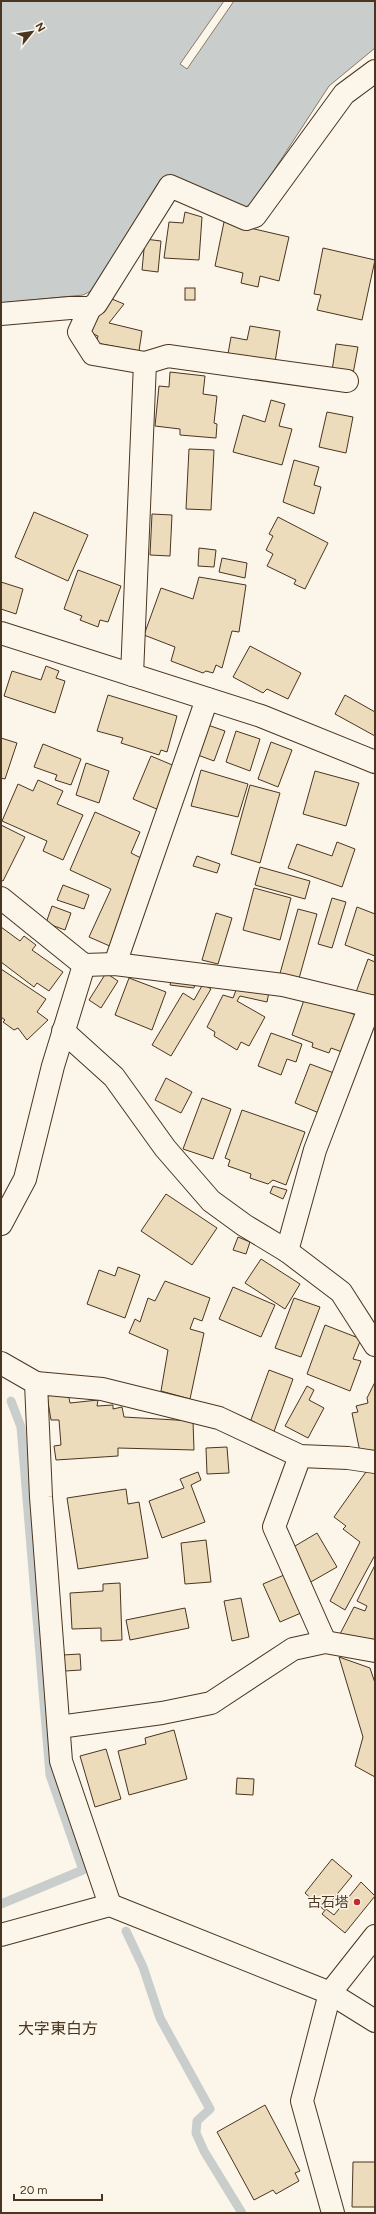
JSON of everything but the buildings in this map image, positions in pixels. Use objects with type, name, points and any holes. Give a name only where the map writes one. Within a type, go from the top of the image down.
[{"type":"street","points":[[347,381],[168,356],[145,364],[93,354],[79,332],[90,308],[96,304],[170,186],[246,219],[255,216],[344,94],[375,71]]},
{"type":"street","points":[[1,314],[70,308],[90,308]]},
{"type":"street","points":[[132,675],[145,364]]},
{"type":"street","points":[[1,633],[261,716],[375,762]]},
{"type":"street","points":[[115,964],[207,699]]},
{"type":"street","points":[[1,898],[84,965],[115,964],[282,986],[373,1006],[315,1150],[287,1251]]},
{"type":"street","points":[[1,1224],[25,1179],[63,1031],[84,965]]},
{"type":"street","points":[[63,1031],[114,1077],[165,1148],[210,1201],[244,1225],[287,1251],[341,1292],[375,1345]]},
{"type":"street","points":[[1,1363],[36,1383],[102,1389],[219,1418],[300,1456],[348,1458],[375,1462]]},
{"type":"street","points":[[36,1383],[41,1497],[61,1761],[110,1905]]},
{"type":"street","points":[[300,1456],[274,1526],[325,1642]]},
{"type":"street","points":[[59,1727],[162,1713],[211,1703],[293,1649],[325,1642],[375,1651]]},
{"type":"street","points":[[1,1935],[110,1905],[330,1993],[375,2022]]},
{"type":"street","points":[[332,2213],[302,2102],[330,1993],[375,1936]]},
{"type":"shaded area","points":[[1,1],[224,1],[180,64],[187,69],[234,1],[375,1],[375,48],[329,86],[252,204],[245,207],[170,176],[93,290],[83,295],[1,303]]},
{"type":"waterway","points":[[1,1904],[83,1870],[50,1775],[21,1427],[11,1401]]},
{"type":"waterway","points":[[126,1931],[143,1967],[160,2018],[210,2109],[197,2121],[196,2133],[204,2151],[242,2213]]},
{"type":"place","name":"古石塔","points":[[357,1902]]},
{"type":"district","name":"大字東白方","points":[[58,2028]]}]
